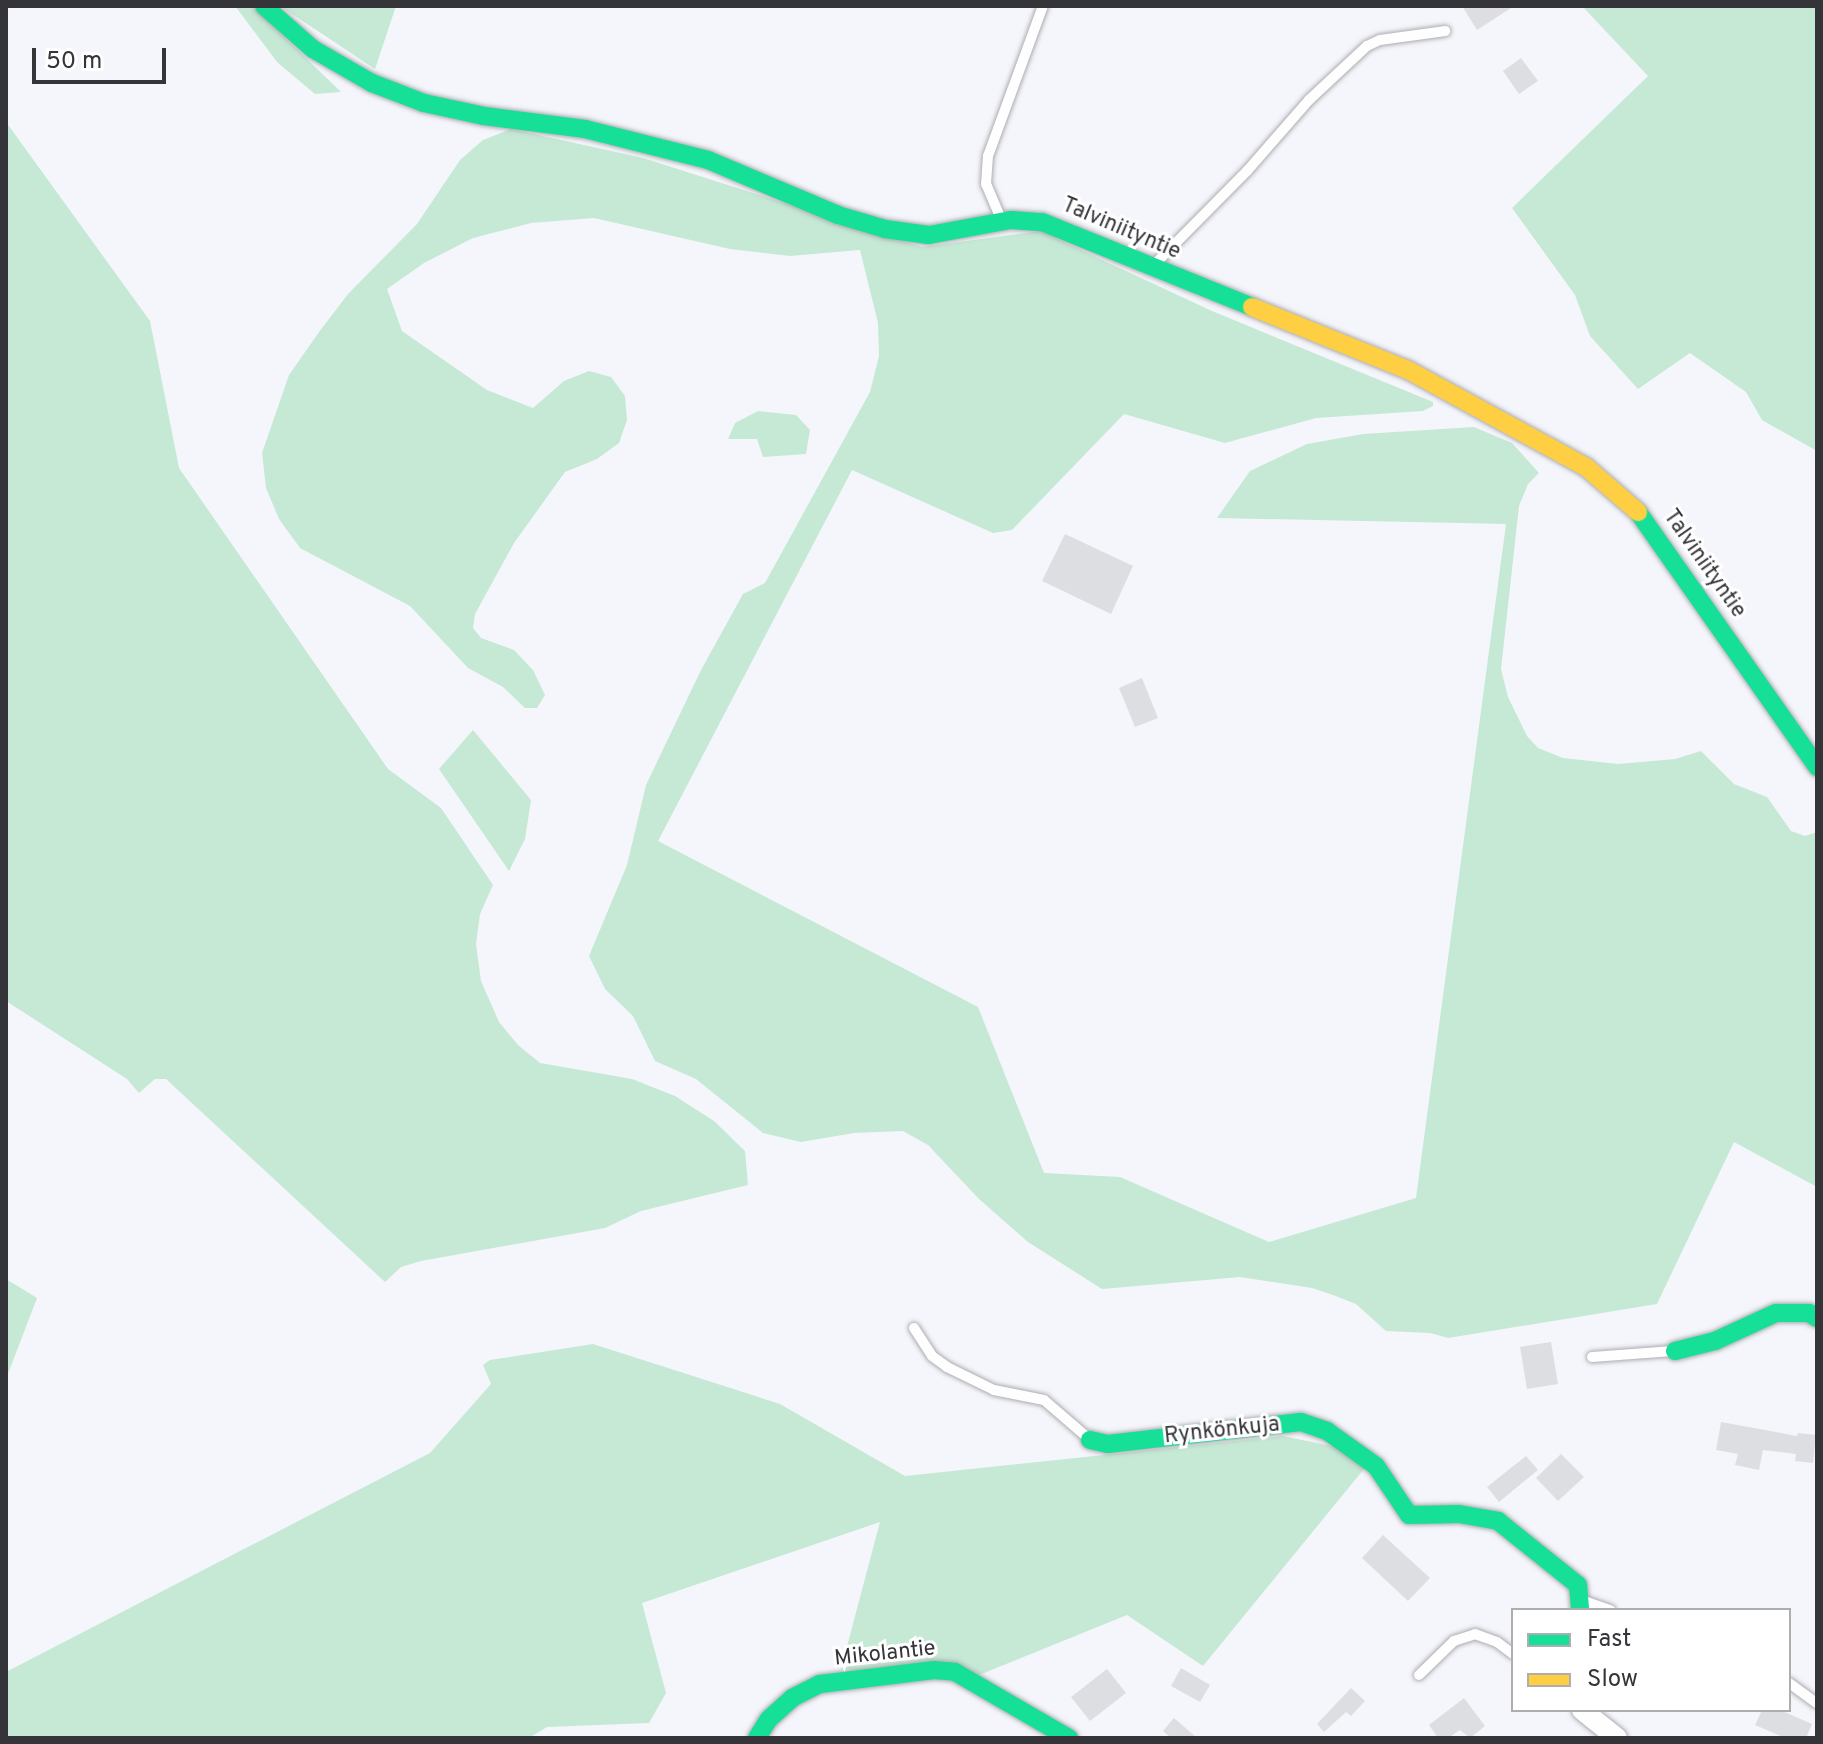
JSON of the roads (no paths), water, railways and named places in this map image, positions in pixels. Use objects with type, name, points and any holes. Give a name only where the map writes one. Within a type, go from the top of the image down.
[{"type":"street","name":"Talviniityntie","points":[[264,6],[313,49],[372,83],[424,103],[484,116],[585,129],[708,160],[838,215],[885,229],[929,235],[1003,222],[1042,222],[1151,269],[1364,349],[1586,467],[1629,502],[1659,538],[1817,767]]},
{"type":"street","points":[[1675,1351],[1715,1341],[1746,1324],[1776,1313],[1809,1313],[1817,1318]]},
{"type":"street","name":"Rynkönkuja","points":[[1090,1440],[1108,1444],[1301,1422],[1327,1431],[1366,1458],[1409,1515],[1459,1514],[1498,1521],[1578,1585],[1581,1605]]},
{"type":"street","name":"Mikolantie","points":[[757,1738],[769,1719],[792,1698],[820,1684],[861,1682],[934,1670],[955,1672],[1069,1738]]},
{"type":"street","points":[[1584,1712],[1617,1738]]},
{"type":"lane","points":[[1003,222],[986,184],[988,156],[1043,6]]},
{"type":"lane","points":[[1151,269],[1247,171],[1309,100],[1367,46],[1380,40],[1445,31]]},
{"type":"lane","name":"Rynkönkuja","points":[[914,1328],[932,1356],[947,1367],[994,1390],[1044,1400],[1090,1440]]},
{"type":"lane","points":[[1592,1357],[1675,1351]]},
{"type":"lane","points":[[1419,1675],[1454,1641],[1475,1634],[1497,1642],[1511,1652]]},
{"type":"lane","points":[[1791,1684],[1817,1703]]}]
